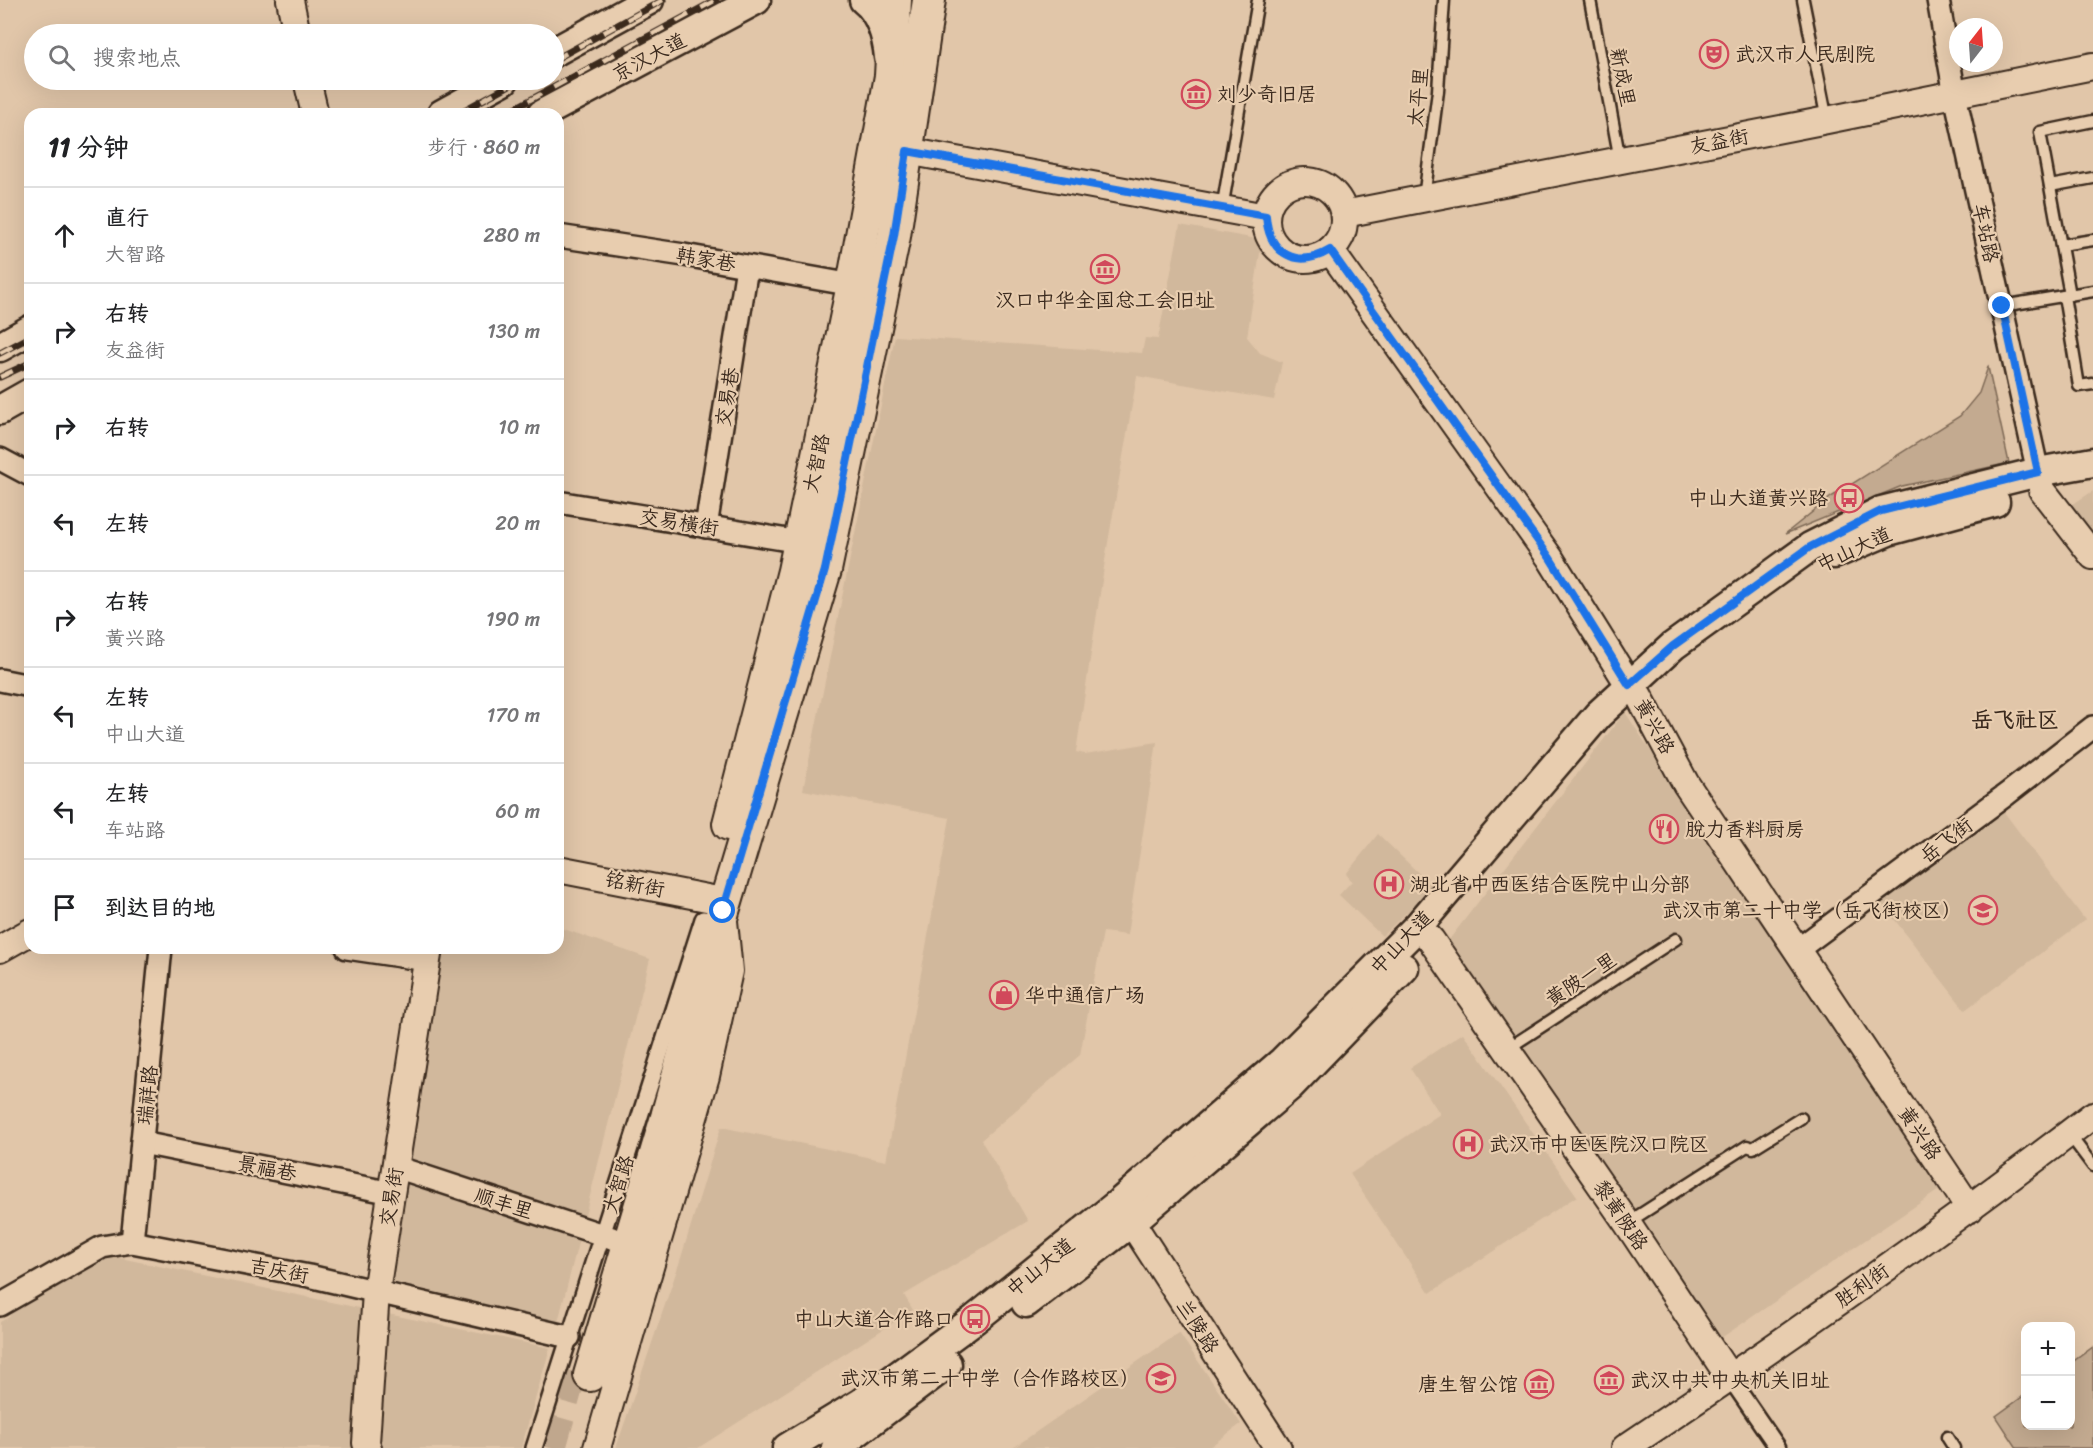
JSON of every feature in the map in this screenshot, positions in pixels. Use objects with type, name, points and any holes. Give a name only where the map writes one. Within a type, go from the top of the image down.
[{"type":"main road","points":[[564,47],[649,0]]},
{"type":"main road","name":"京汉大道","points":[[553,108],[756,0]]},
{"type":"main road","points":[[864,0],[870,5],[884,33],[891,76]]},
{"type":"main road","name":"大智路","points":[[577,1359],[667,1117],[740,776],[800,542],[853,285],[891,76],[895,0]]},
{"type":"main road","name":"大智路","points":[[577,1359],[607,1236],[654,1100],[712,910],[825,570],[894,236],[929,0]]},
{"type":"main road","points":[[456,108],[487,90]]},
{"type":"main road","points":[[0,347],[24,333]]},
{"type":"main road","points":[[0,410],[24,396]]},
{"type":"main road","name":"中山大道","points":[[2040,481],[2093,462]]},
{"type":"main road","name":"中山大道","points":[[787,1448],[837,1441],[861,1403],[1125,1213],[1283,1061],[1424,933],[1598,715],[1634,690],[1673,646],[1810,547],[1881,511],[2040,481],[2093,478]]},
{"type":"street","points":[[290,0],[295,24]]},
{"type":"street","name":"车站路","points":[[1938,0],[1955,95],[2040,481],[2093,556]]},
{"type":"street","name":"友益街","points":[[1344,214],[2093,66]]},
{"type":"street","points":[[310,90],[314,108]]},
{"type":"street","points":[[907,151],[1266,216]]},
{"type":"street","points":[[1307,181],[1320,184],[1330,190],[1339,201],[1344,214],[1344,227],[1339,240],[1319,257],[1294,258],[1282,252],[1273,242],[1267,230],[1266,216],[1272,200],[1281,189],[1293,183],[1307,181]]},
{"type":"street","name":"韩家巷","points":[[564,237],[853,285]]},
{"type":"street","name":"黄兴路","points":[[1330,250],[1550,558],[1634,690],[1686,784],[1970,1209]]},
{"type":"street","name":"交易巷","points":[[706,526],[747,267]]},
{"type":"street","points":[[0,459],[24,472]]},
{"type":"street","name":"交易横街","points":[[564,503],[800,542]]},
{"type":"street","points":[[0,680],[24,685]]},
{"type":"street","name":"岳飞街","points":[[1797,950],[2093,727]]},
{"type":"street","name":"铭新街","points":[[564,871],[712,910]]},
{"type":"street","name":"大智路","points":[[597,1448],[706,1076],[729,971],[712,910]]},
{"type":"street","name":"黎黄陂路","points":[[1424,933],[1626,1222],[1778,1448]]},
{"type":"street","points":[[0,949],[24,935]]},
{"type":"street","name":"瑞祥路","points":[[132,1242],[160,954]]},
{"type":"street","name":"交易街","points":[[368,1448],[366,1443],[376,1292],[428,954]]},
{"type":"street","name":"胜利街","points":[[1625,1448],[1730,1378],[1970,1209],[2093,1115]]},
{"type":"street","name":"景福巷","points":[[142,1143],[392,1193]]},
{"type":"street","name":"顺丰里","points":[[396,1167],[607,1236]]},
{"type":"street","name":"兰陵路","points":[[1125,1213],[1278,1448]]},
{"type":"street","name":"吉庆街","points":[[0,1305],[102,1247],[132,1242],[309,1276],[376,1292],[577,1359]]},
{"type":"street","name":"大智路","points":[[534,1448],[577,1359]]},
{"type":"lane","points":[[1222,209],[1258,0]]},
{"type":"lane","name":"太平里","points":[[1424,198],[1438,91],[1444,0]]},
{"type":"lane","name":"新成里","points":[[1590,0],[1620,160]]},
{"type":"lane","points":[[1803,0],[1827,120]]},
{"type":"lane","points":[[2093,122],[2040,132],[2061,245],[2079,386],[2093,384]]},
{"type":"lane","points":[[2050,186],[2093,178]]},
{"type":"lane","points":[[2061,245],[2093,240]]},
{"type":"lane","points":[[2002,306],[2093,291]]},
{"type":"lane","name":"黄陂一里","points":[[1506,1049],[1676,939]]},
{"type":"lane","points":[[1626,1222],[1747,1146],[1753,1148],[1801,1118]]},
{"type":"lane","points":[[2069,1134],[2093,1166]]},
{"type":"lane","points":[[1947,1437],[1954,1448]]},
{"type":"shaded area","points":[[1180,225],[1262,240],[1247,337],[1260,353],[1282,362],[1274,400],[1137,376],[1106,554],[1076,752],[1085,754],[1157,742],[1127,935],[1103,932],[1080,1055],[981,1140],[1028,1221],[904,1295],[913,1310],[698,1448],[616,1448],[680,1261],[721,1127],[886,1161],[950,818],[803,790],[895,336],[1142,353],[1145,338],[1158,339]]},
{"type":"shaded area","points":[[1988,367],[2009,463],[1902,486],[1785,534],[1831,497],[1960,416],[1979,393]]},
{"type":"shaded area","points":[[2093,491],[2093,540],[2067,508]]},
{"type":"shaded area","points":[[1625,712],[1939,1190],[1721,1338],[1445,945]]},
{"type":"shaded area","name":"武汉市第二十中学（岳飞街校区）","points":[[2001,808],[2085,920],[1965,1010],[1880,901]]},
{"type":"shaded area","name":"湖北省中西医结合医院中山分部","points":[[1378,834],[1433,887],[1382,936],[1339,895],[1352,881],[1346,874]]},
{"type":"shaded area","points":[[564,929],[650,959],[558,1322],[389,1281],[441,954],[564,954]]},
{"type":"shaded area","name":"武汉市中医医院汉口院区","points":[[1463,1033],[1577,1196],[1430,1293],[1350,1174],[1440,1114],[1410,1068]]},
{"type":"shaded area","points":[[101,1254],[550,1348],[521,1448],[0,1448],[0,1322],[9,1317],[17,1305]]},
{"type":"shaded area","name":"武汉市第二十中学（合作路校区）","points":[[1179,1333],[1241,1424],[1208,1448],[1013,1448]]},
{"type":"shaded area","points":[[2093,1347],[2093,1448],[2017,1448],[1996,1416],[2021,1398],[2021,1430],[2075,1430],[2075,1360]]},
{"type":"tunnel","points":[[550,1448],[573,1366]]},
{"type":"railway","points":[[564,54],[663,0]]},
{"type":"railway","points":[[564,82],[716,0]]},
{"type":"railway","points":[[468,108],[501,90]]},
{"type":"railway","points":[[515,108],[549,90]]},
{"type":"railway","points":[[0,353],[24,340]]},
{"type":"railway","points":[[0,377],[24,366]]},
{"type":"place","name":"武汉市人民剧院","points":[[1714,54]]},
{"type":"place","name":"刘少奇旧居","points":[[1196,94]]},
{"type":"place","name":"汉口中华全国总工会旧址","points":[[1105,269]]},
{"type":"place","name":"中山大道黄兴路","points":[[1849,498]]},
{"type":"place","name":"脱力香料厨房","points":[[1664,829]]},
{"type":"place","name":"湖北省中西医结合医院中山分部","points":[[1389,884]]},
{"type":"place","name":"武汉市第二十中学（岳飞街校区）","points":[[1983,910]]},
{"type":"place","name":"华中通信广场","points":[[1004,995]]},
{"type":"place","name":"武汉市中医医院汉口院区","points":[[1468,1144]]},
{"type":"place","name":"中山大道合作路口","points":[[975,1319]]},
{"type":"place","name":"武汉市第二十中学（合作路校区）","points":[[1161,1378]]},
{"type":"place","name":"武汉中共中央机关旧址","points":[[1609,1380]]},
{"type":"place","name":"唐生智公馆","points":[[1539,1384]]},
{"type":"district","name":"岳飞社区","points":[[2015,719]]},
{"type":"route","points":[[723,911],[825,570],[894,236],[907,151],[1266,216],[1267,230],[1273,242],[1282,252],[1294,258],[1308,259],[1319,257],[1330,250],[1550,558],[1629,685],[1673,646],[1810,547],[1881,511],[2038,472],[2002,306]]}]
